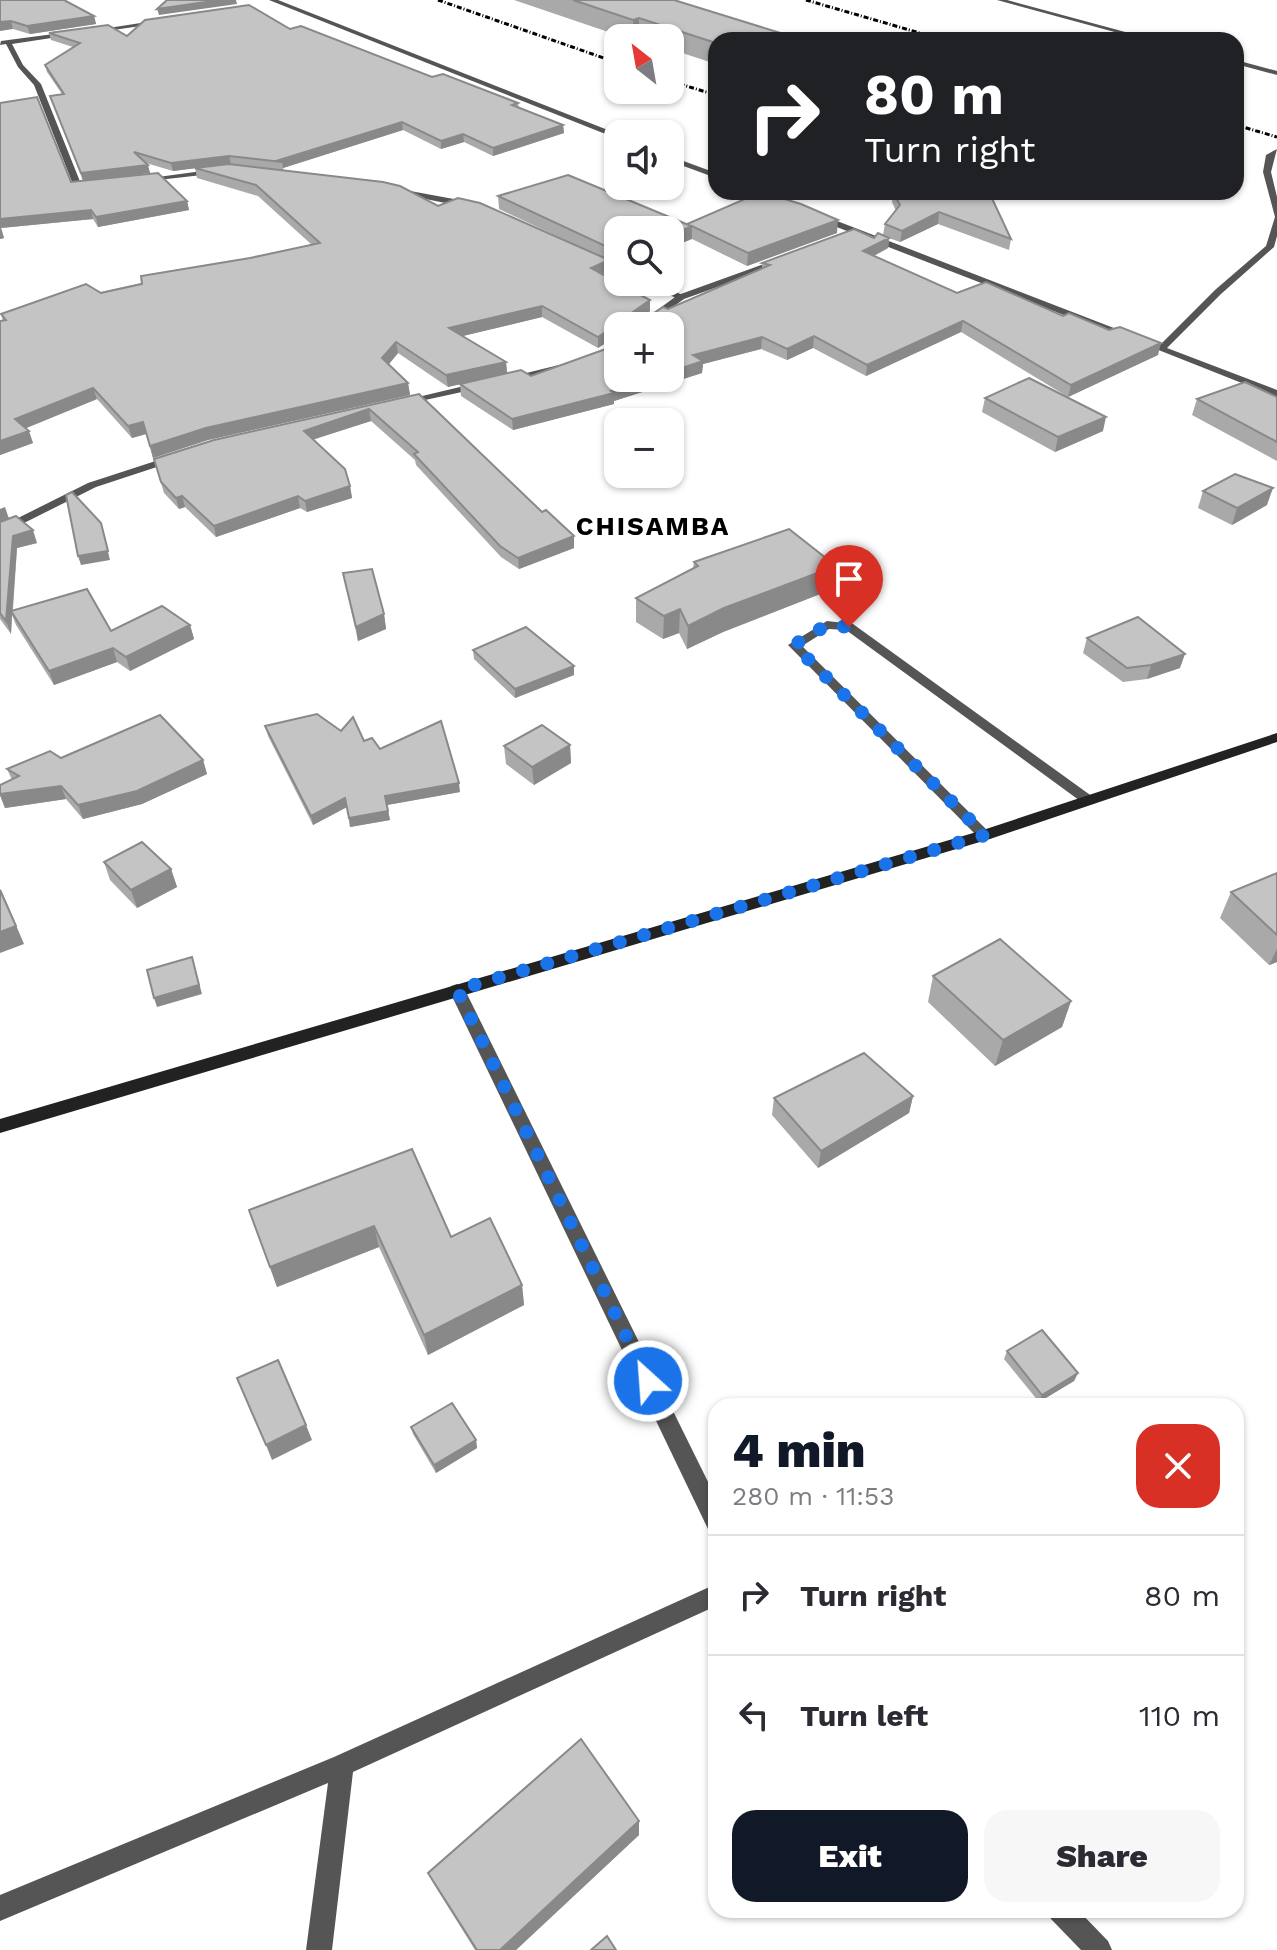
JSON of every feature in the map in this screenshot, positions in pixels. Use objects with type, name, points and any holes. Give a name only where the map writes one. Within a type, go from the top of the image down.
[{"type":"main road","points":[[0,1126],[985,835],[1277,737]]},
{"type":"street","points":[[1000,0],[1122,32]]},
{"type":"street","points":[[273,3],[604,132]]},
{"type":"street","points":[[109,184],[78,187],[37,84],[4,43],[175,20]]},
{"type":"street","points":[[1244,64],[1277,73]]},
{"type":"street","points":[[1161,349],[1218,292],[1270,247],[1277,217],[1267,172],[1270,155],[1277,151]]},
{"type":"street","points":[[684,163],[708,173]]},
{"type":"street","points":[[124,182],[231,169]]},
{"type":"street","points":[[385,188],[485,209]]},
{"type":"street","points":[[814,215],[1277,394]]},
{"type":"street","points":[[843,237],[857,232]]},
{"type":"street","points":[[578,251],[604,263]]},
{"type":"street","points":[[660,312],[681,297],[788,258]]},
{"type":"street","points":[[395,404],[576,363]]},
{"type":"street","points":[[0,532],[92,485],[183,455]]},
{"type":"street","points":[[985,835],[794,645],[827,625],[849,627],[1088,800]]},
{"type":"street","points":[[457,990],[708,1505]]},
{"type":"street","points":[[0,1908],[342,1765],[708,1599]]},
{"type":"street","points":[[319,1950],[342,1765]]},
{"type":"street","points":[[1068,1918],[1099,1950]]},
{"type":"building","points":[[0,0],[64,0],[94,16],[27,26],[11,21],[0,22]]},
{"type":"building","points":[[167,0],[220,0],[157,9]]},
{"type":"building","points":[[573,0],[674,0],[777,32],[708,32],[708,40],[684,33],[684,24],[657,24],[639,18],[633,20]]},
{"type":"building","points":[[249,5],[290,29],[301,26],[432,77],[443,74],[518,103],[512,105],[563,125],[493,148],[463,134],[441,141],[402,122],[276,161],[282,162],[229,156],[171,163],[134,152],[148,165],[81,173],[50,96],[64,94],[45,65],[80,43],[49,33],[108,25],[127,36],[145,20]]},
{"type":"building","points":[[37,97],[71,182],[158,173],[187,201],[96,217],[91,210],[0,219],[0,103]]},
{"type":"building","points":[[229,164],[383,182],[400,186],[438,206],[458,198],[480,203],[604,258],[604,262],[591,268],[604,275],[604,296],[643,296],[650,300],[633,312],[604,312],[604,333],[598,337],[542,306],[449,328],[506,362],[446,375],[396,342],[382,358],[408,383],[206,428],[150,446],[143,422],[128,426],[93,388],[15,419],[29,431],[0,441],[0,321],[6,320],[1,314],[86,284],[101,293],[142,284],[141,276],[320,243],[256,185],[195,168]]},
{"type":"building","points":[[568,175],[604,190],[604,200],[628,200],[667,216],[604,216],[604,245],[498,196]]},
{"type":"building","points":[[742,200],[788,200],[838,220],[748,253],[692,226],[684,229],[684,223],[691,226],[687,224]]},
{"type":"building","points":[[897,200],[993,200],[1011,239],[939,212],[902,231],[885,224],[900,205]]},
{"type":"building","points":[[854,229],[874,238],[878,233],[889,238],[863,251],[957,293],[986,282],[1063,316],[1069,313],[1109,330],[1120,327],[1161,343],[1071,385],[963,321],[867,365],[814,336],[787,349],[762,337],[693,355],[703,361],[684,367],[684,312],[656,312],[770,265],[762,263]]},
{"type":"building","points":[[604,350],[604,392],[614,393],[512,419],[460,384],[521,370],[531,376]]},
{"type":"building","points":[[1029,378],[1106,417],[1058,437],[985,398]]},
{"type":"building","points":[[1245,382],[1277,397],[1277,442],[1197,399]]},
{"type":"building","points":[[419,394],[542,512],[546,510],[574,536],[518,558],[500,546],[414,454],[418,452],[369,409],[304,431],[345,469],[350,486],[305,501],[298,496],[214,526],[182,496],[176,498],[161,482],[154,459],[214,440]]},
{"type":"building","points":[[1235,474],[1273,488],[1237,508],[1203,491]]},
{"type":"building","points":[[72,492],[101,523],[108,551],[78,556],[66,495]]},
{"type":"building","points":[[16,516],[33,530],[13,536],[6,621],[0,613],[0,522]]},
{"type":"building","points":[[789,529],[836,566],[724,608],[688,626],[680,609],[664,616],[636,598],[698,566],[694,562]]},
{"type":"building","points":[[372,569],[384,614],[356,627],[343,573]]},
{"type":"building","points":[[87,589],[111,631],[162,606],[190,625],[126,657],[113,648],[49,671],[11,611]]},
{"type":"building","points":[[1138,617],[1185,654],[1151,665],[1127,668],[1087,638]]},
{"type":"building","points":[[526,627],[574,666],[515,689],[473,650]]},
{"type":"building","points":[[317,714],[341,731],[353,717],[364,741],[372,738],[380,749],[441,721],[459,783],[385,796],[388,811],[349,818],[345,798],[311,816],[265,726]]},
{"type":"building","points":[[160,715],[203,760],[137,791],[78,805],[61,786],[0,794],[0,785],[19,776],[7,769],[50,751],[61,758]]},
{"type":"building","points":[[542,725],[570,745],[532,767],[504,746]]},
{"type":"building","points":[[142,842],[171,869],[131,890],[104,862]]},
{"type":"building","points":[[1277,873],[1277,935],[1231,892]]},
{"type":"building","points":[[0,890],[16,926],[0,932]]},
{"type":"building","points":[[1000,939],[1071,1001],[1003,1040],[933,976]]},
{"type":"building","points":[[192,957],[199,985],[154,998],[147,970]]},
{"type":"building","points":[[864,1053],[913,1096],[821,1151],[774,1098]]},
{"type":"building","points":[[412,1149],[451,1237],[490,1218],[522,1285],[424,1335],[374,1226],[270,1267],[249,1210]]},
{"type":"building","points":[[1042,1330],[1078,1373],[1042,1395],[1007,1351]]},
{"type":"building","points":[[278,1360],[306,1425],[266,1445],[237,1378]]},
{"type":"building","points":[[452,1403],[476,1440],[434,1465],[411,1427]]},
{"type":"building","points":[[581,1739],[639,1821],[500,1950],[477,1950],[428,1873]]},
{"type":"building","points":[[607,1936],[616,1950],[591,1950]]},
{"type":"railway","points":[[438,0],[604,58]]},
{"type":"railway","points":[[806,0],[916,32]]},
{"type":"railway","points":[[684,85],[708,93]]},
{"type":"railway","points":[[1244,127],[1277,137]]},
{"type":"district","name":"CHISAMBA","points":[[653,526]]},
{"type":"route","points":[[648,1381],[457,990],[985,835],[794,645],[827,625],[849,627]]}]
